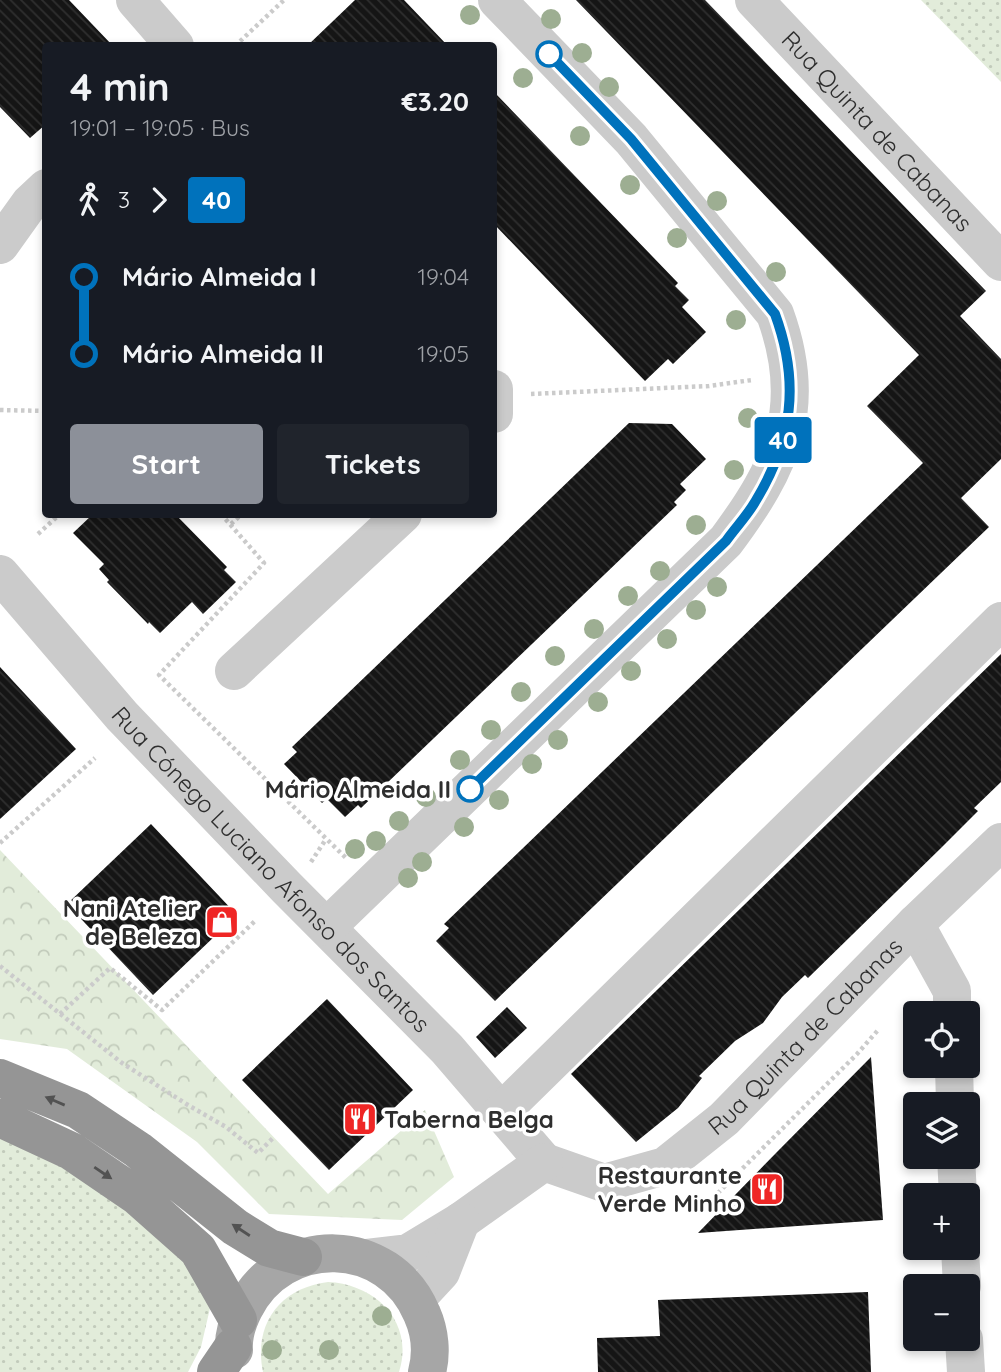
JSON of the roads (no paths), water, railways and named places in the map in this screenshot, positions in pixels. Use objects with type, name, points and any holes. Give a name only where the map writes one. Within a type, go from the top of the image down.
[{"type":"highway","points":[[0,1078],[78,1110],[138,1150],[235,1227],[269,1248],[303,1256]]},
{"type":"highway","points":[[0,1118],[71,1151],[137,1196],[198,1250],[231,1353]]},
{"type":"main road","points":[[231,1353],[253,1292],[275,1270],[303,1256],[334,1252],[365,1258],[394,1274],[416,1299],[429,1329],[430,1361],[427,1372]]},
{"type":"street","points":[[135,0],[172,42]]},
{"type":"street","points":[[327,927],[726,541],[755,502],[781,449],[791,401],[786,342],[775,314],[631,139],[497,0]]},
{"type":"street","name":"Rua Quinta de Cabanas","points":[[754,0],[1001,261]]},
{"type":"street","points":[[0,245],[30,203],[42,192]]},
{"type":"street","points":[[234,671],[399,518]]},
{"type":"street","name":"Rua Cónego Luciano Afonso dos Santos","points":[[0,574],[122,716],[447,1049],[544,1162]]},
{"type":"street","points":[[501,1112],[1001,621]]},
{"type":"street","name":"Rua Quinta de Cabanas","points":[[544,1162],[604,1183],[665,1166],[723,1119],[915,923],[1001,842]]},
{"type":"street","points":[[915,923],[952,991],[952,1001]]},
{"type":"street","points":[[365,1258],[408,1252],[461,1222],[544,1162]]},
{"type":"street","points":[[416,1299],[441,1272],[461,1222]]},
{"type":"street","points":[[964,1351],[965,1372]]},
{"type":"place","name":"Mário Almeida II","points":[[470,789]]},
{"type":"place","name":"Nani Atelier de Beleza","points":[[222,922]]},
{"type":"place","name":"Taberna Belga","points":[[360,1119]]},
{"type":"place","name":"Restaurante Verde Minho","points":[[767,1189]]}]
